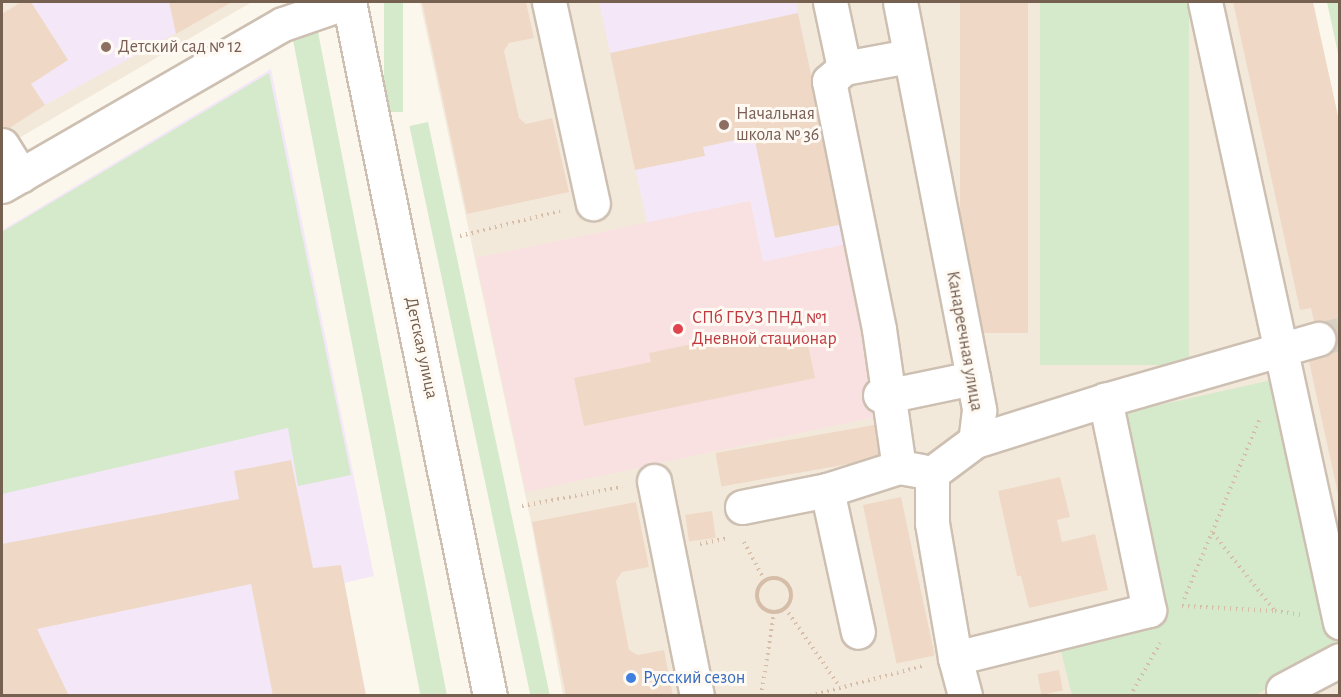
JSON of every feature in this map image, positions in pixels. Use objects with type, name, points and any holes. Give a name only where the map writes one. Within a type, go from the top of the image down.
[{"type":"street","points":[[2,145],[11,181],[283,24],[348,2]]},
{"type":"street","name":"Детская улица","points":[[348,2],[490,696]]},
{"type":"street","points":[[549,2],[593,203]]},
{"type":"street","points":[[830,2],[844,68]]},
{"type":"street","name":"Канареечная улица","points":[[900,2],[979,410],[975,441]]},
{"type":"street","points":[[1205,2],[1339,622]]},
{"type":"street","points":[[899,468],[829,81],[844,68],[909,56]]},
{"type":"street","points":[[741,521],[826,490],[899,468],[932,473],[975,441],[1105,400],[1281,358],[1318,339]]},
{"type":"street","points":[[885,395],[973,378]]},
{"type":"street","points":[[955,658],[1149,610],[1105,400]]},
{"type":"street","points":[[932,473],[932,523],[955,658],[965,696]]},
{"type":"street","points":[[654,481],[697,696]]},
{"type":"street","points":[[826,490],[858,632]]},
{"type":"street","points":[[1283,690],[1340,660]]},
{"type":"path","points":[[460,236],[593,203]]},
{"type":"path","points":[[1281,358],[1213,533],[1180,606],[1275,610],[1339,622]]},
{"type":"path","points":[[522,507],[654,481]]},
{"type":"path","points":[[741,521],[765,581]]},
{"type":"path","points":[[1213,533],[1275,610]]},
{"type":"path","points":[[668,550],[730,538]]},
{"type":"path","points":[[776,578],[786,583],[791,593],[785,608],[774,613],[764,609],[758,600],[758,589],[765,581],[776,578]]},
{"type":"path","points":[[785,608],[840,687]]},
{"type":"path","points":[[761,696],[774,613]]},
{"type":"path","points":[[1130,696],[1164,636]]},
{"type":"path","points":[[810,696],[955,658]]},
{"type":"shaded area","points":[[2,2],[252,2],[2,148]]},
{"type":"shaded area","name":"Детский сад № 12","points":[[31,2],[232,2],[45,105],[31,84],[68,60]]},
{"type":"shaded area","points":[[420,2],[1310,2],[1340,136],[1339,695],[563,695],[531,522]]},
{"type":"shaded area","name":"Начальная школа № 36","points":[[599,2],[796,2],[847,244],[763,262],[750,201],[647,223]]},
{"type":"shaded area","points":[[271,69],[374,576],[344,583],[366,695],[2,695],[2,230]]},
{"type":"shaded area","name":"СПб ГБУЗ ПНД №1 Дневной стационар","points":[[750,201],[763,262],[847,244],[884,415],[526,492],[476,258]]},
{"type":"green space","points":[[384,2],[403,2],[403,112],[384,112]]},
{"type":"green space","points":[[1040,2],[1189,2],[1189,365],[1040,365]]},
{"type":"green space","points":[[1327,2],[1339,2],[1339,58]]},
{"type":"green space","points":[[317,27],[447,695],[421,696],[291,32]]},
{"type":"green space","points":[[269,73],[351,475],[298,486],[288,428],[2,494],[2,232]]},
{"type":"green space","points":[[428,122],[550,694],[531,696],[409,126]]},
{"type":"green space","points":[[1276,379],[1337,650],[1256,695],[1072,696],[1059,643],[1162,616],[1119,414]]},
{"type":"building","points":[[21,2],[31,2],[68,60],[31,84],[45,105],[2,133],[2,14]]},
{"type":"building","points":[[169,2],[232,2],[176,34]]},
{"type":"building","points":[[422,2],[526,2],[534,38],[509,43],[504,51],[519,118],[526,124],[552,118],[569,192],[467,214]]},
{"type":"building","points":[[960,2],[1028,2],[1028,333],[960,333]]},
{"type":"building","points":[[1233,2],[1313,2],[1340,125],[1340,503],[1308,357],[1318,339],[1311,308],[1300,310]]},
{"type":"building","name":"Начальная школа № 36","points":[[798,13],[843,224],[775,238],[754,136],[703,147],[705,156],[635,170],[610,53]]},
{"type":"building","points":[[805,330],[815,378],[584,426],[574,378],[651,362],[649,353],[712,340],[714,349]]},
{"type":"building","points":[[874,425],[880,458],[721,486],[715,453]]},
{"type":"building","points":[[291,460],[313,568],[341,565],[366,696],[273,696],[251,584],[37,629],[69,696],[2,696],[2,544],[239,499],[234,471]]},
{"type":"building","points":[[1060,477],[1070,517],[1057,520],[1062,542],[1095,534],[1108,590],[1029,608],[1021,576],[1017,576],[998,491]]},
{"type":"building","points":[[901,497],[935,655],[897,664],[863,505]]},
{"type":"building","points":[[636,502],[649,567],[622,572],[616,581],[629,650],[638,655],[664,650],[673,696],[566,696],[532,522]]},
{"type":"building","points":[[712,511],[716,538],[689,541],[685,515]]},
{"type":"building","points":[[1059,670],[1063,691],[1041,695],[1037,674]]},
{"type":"tunnel","points":[[1318,339],[1340,334]]},
{"type":"place","name":"Детский сад № 12","points":[[106,47]]},
{"type":"place","name":"Начальная школа № 36","points":[[724,125]]},
{"type":"place","name":"СПб ГБУЗ ПНД №1 Дневной стационар","points":[[678,329]]},
{"type":"place","name":"Русский сезон","points":[[631,678]]}]
